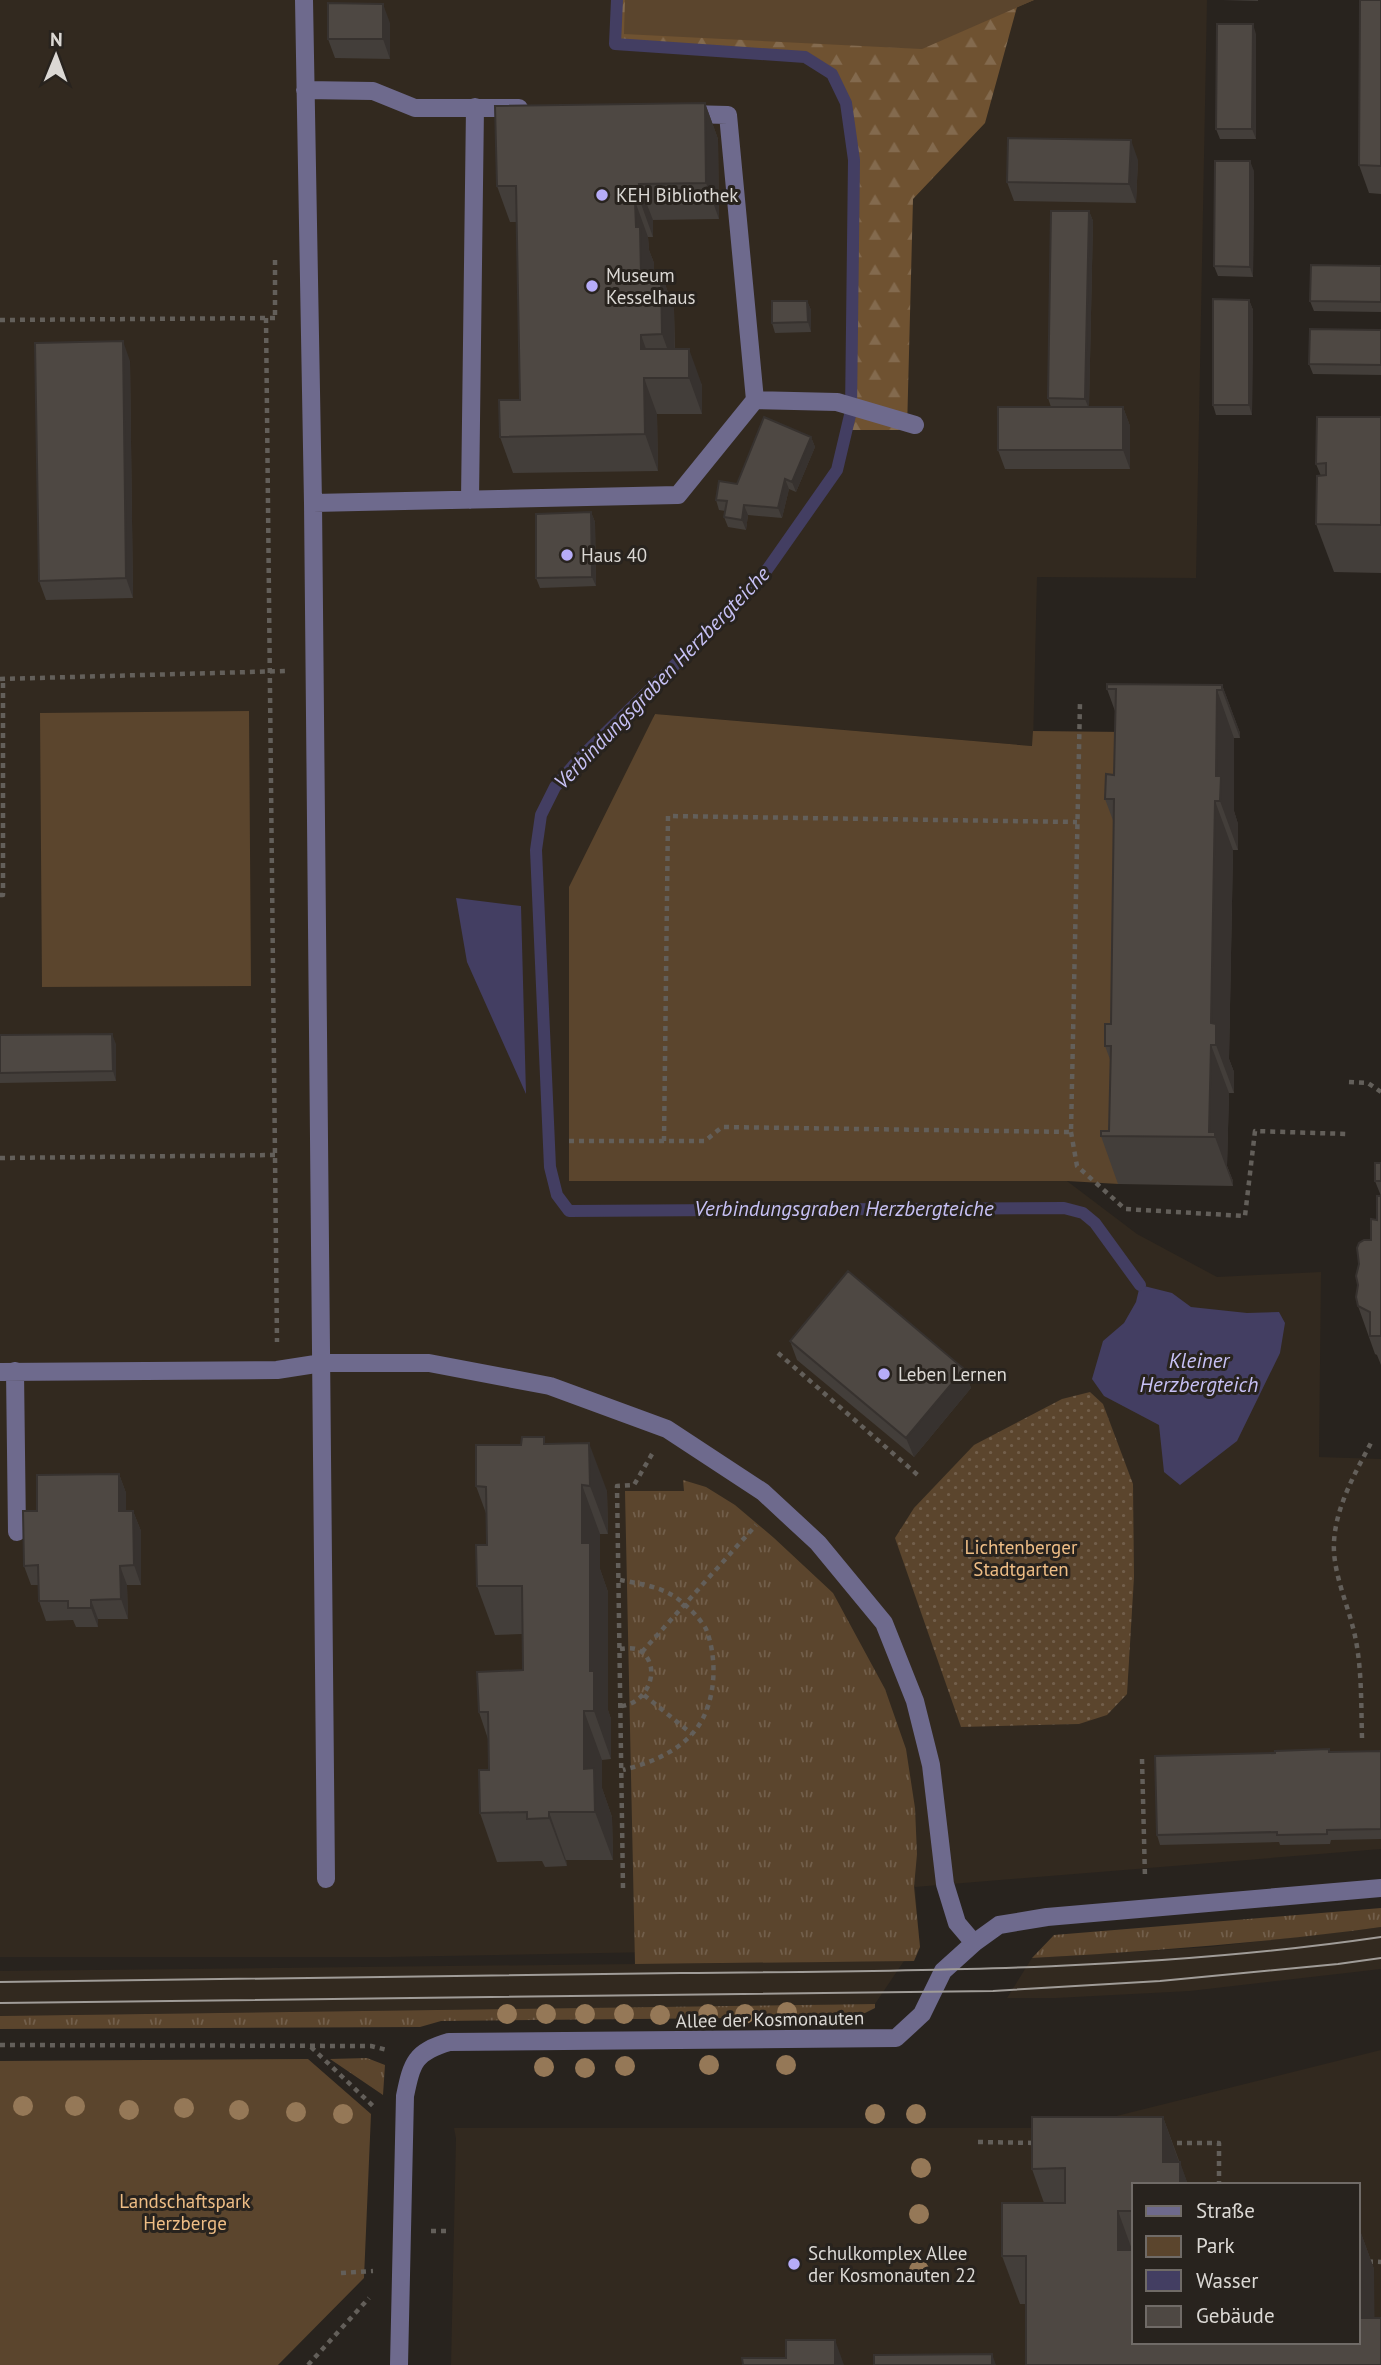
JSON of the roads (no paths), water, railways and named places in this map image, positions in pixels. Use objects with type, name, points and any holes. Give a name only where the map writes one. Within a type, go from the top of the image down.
[{"type":"street","points":[[304,0],[313,503],[326,1879]]},
{"type":"street","points":[[305,90],[373,91],[415,108],[542,109]]},
{"type":"street","points":[[470,500],[475,107]]},
{"type":"street","points":[[313,503],[678,495],[755,400],[728,115],[675,113]]},
{"type":"street","points":[[755,400],[836,402],[915,425]]},
{"type":"street","points":[[17,1532],[8,1372],[277,1370],[322,1363],[429,1363],[550,1386],[667,1429],[763,1492],[818,1543],[884,1623],[915,1701],[930,1765],[945,1884],[957,1923],[974,1943]]},
{"type":"street","name":"Allee der Kosmonauten","points":[[399,2365],[405,2096],[409,2076],[418,2057],[431,2048],[449,2042],[896,2038],[922,2014],[943,1971],[999,1925],[1047,1917],[1381,1888]]},
{"type":"water","points":[[456,898],[521,906],[526,1094],[467,962]]},
{"type":"water","name":"Kleiner Herzbergteich","points":[[1140,1285],[1172,1293],[1191,1307],[1247,1313],[1279,1312],[1285,1323],[1280,1353],[1237,1441],[1180,1485],[1164,1472],[1159,1425],[1104,1396],[1092,1379],[1103,1341],[1124,1323],[1136,1302]]},
{"type":"waterway","name":"Verbindungsgraben Herzbergteiche","points":[[617,0],[615,44],[805,57],[832,74],[846,103],[854,160],[851,411],[837,470],[757,584],[579,759],[555,787],[541,815],[536,850],[550,1167],[557,1195],[569,1211],[1064,1208],[1083,1213],[1095,1223],[1140,1285]]},
{"type":"tram line","points":[[0,1982],[944,1970],[1207,1957],[1381,1937]]},
{"type":"tram line","points":[[0,2003],[993,1991],[1160,1981],[1381,1958]]},
{"type":"place","name":"KEH Bibliothek","points":[[602,195]]},
{"type":"place","name":"Museum Kesselhaus","points":[[592,286]]},
{"type":"place","name":"Haus 40","points":[[567,555]]},
{"type":"place","name":"Leben Lernen","points":[[884,1374]]},
{"type":"place","name":"Schulkomplex Allee der Kosmonauten 22","points":[[794,2264]]},
{"type":"park label","name":"Lichtenberger Stadtgarten","points":[[1021,1558]]},
{"type":"park label","name":"Landschaftspark Herzberge","points":[[185,2212]]}]
